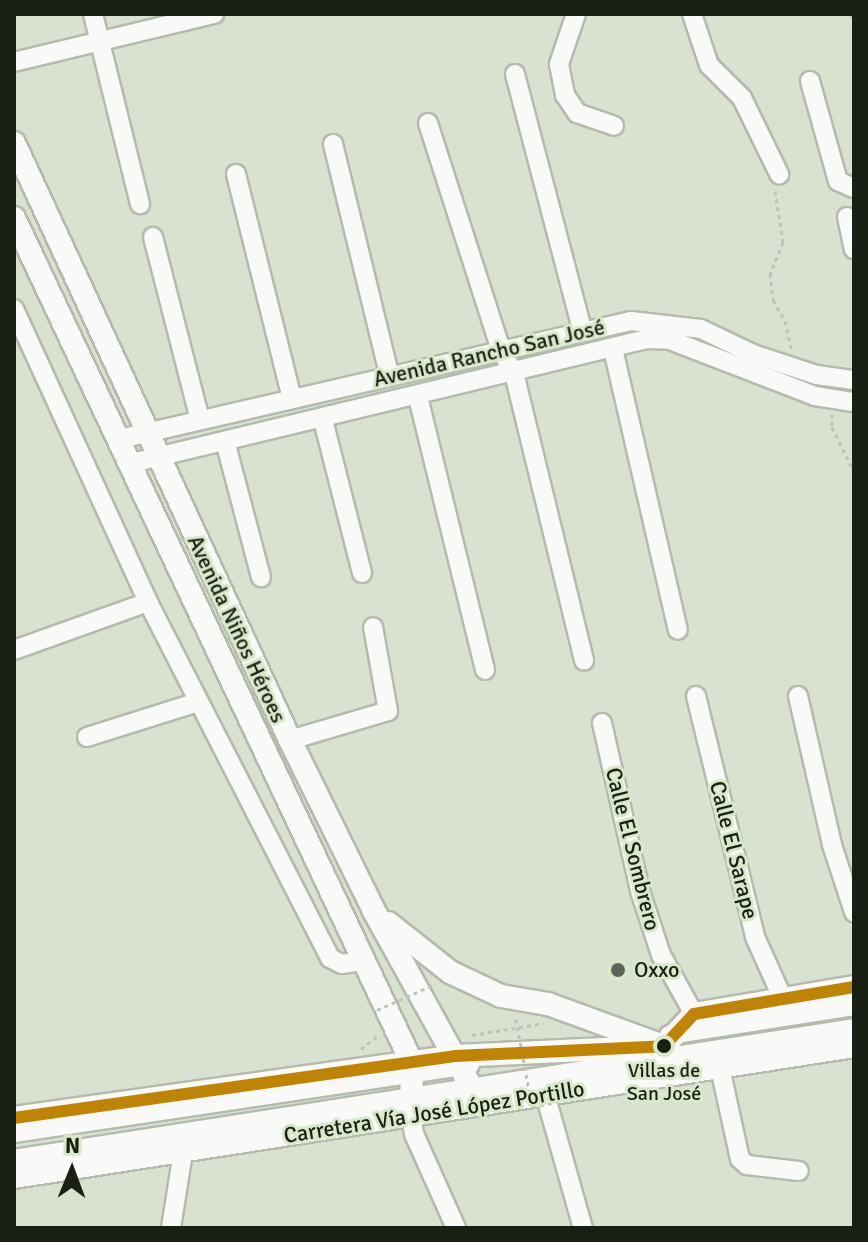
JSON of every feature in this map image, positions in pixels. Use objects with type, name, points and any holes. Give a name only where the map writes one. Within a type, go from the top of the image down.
[{"type":"main road","name":"Avenida Niños Héroes","points":[[14,143],[156,456],[290,740],[374,911],[465,1070]]},
{"type":"main road","name":"Avenida Niños Héroes","points":[[14,218],[132,463],[413,1068],[412,1106]]},
{"type":"main road","points":[[374,911],[450,972],[501,996],[548,1004],[664,1046],[694,1014],[854,987]]},
{"type":"main road","name":"Carretera Vía José López Portillo","points":[[14,1118],[413,1068],[465,1070],[664,1046]]},
{"type":"main road","name":"Carretera Vía José López Portillo","points":[[465,1070],[553,1097],[854,1046]]},
{"type":"main road","name":"Carretera Vía José López Portillo","points":[[14,1177],[183,1152],[412,1106],[465,1070]]},
{"type":"street","points":[[93,14],[140,204]]},
{"type":"street","points":[[14,62],[214,14]]},
{"type":"street","points":[[576,14],[559,64],[565,95],[577,113],[614,126]]},
{"type":"street","points":[[692,14],[709,65],[742,98],[779,174]]},
{"type":"street","points":[[515,74],[582,330]]},
{"type":"street","points":[[810,81],[848,188]]},
{"type":"street","points":[[428,123],[501,350],[514,373],[584,661]]},
{"type":"street","points":[[333,144],[389,374]]},
{"type":"street","points":[[236,174],[292,399]]},
{"type":"street","points":[[847,217],[854,249]]},
{"type":"street","points":[[153,237],[200,420]]},
{"type":"street","points":[[14,309],[148,602],[330,958],[342,964],[364,961]]},
{"type":"street","name":"Avenida Rancho San José","points":[[120,439],[582,330],[669,321],[701,329],[793,367],[854,380]]},
{"type":"street","name":"Avenida Rancho San José","points":[[132,463],[323,420],[647,339],[670,340],[831,399],[854,402]]},
{"type":"street","points":[[613,349],[678,630]]},
{"type":"street","points":[[418,397],[485,670]]},
{"type":"street","points":[[323,420],[362,573]]},
{"type":"street","points":[[225,441],[261,577]]},
{"type":"street","points":[[14,650],[148,602]]},
{"type":"street","points":[[290,740],[388,711],[373,627]]},
{"type":"street","name":"Calle El Sarape","points":[[696,696],[755,937],[783,999]]},
{"type":"street","points":[[798,696],[832,845],[854,912]]},
{"type":"street","points":[[87,737],[198,702]]},
{"type":"street","name":"Calle El Sombrero","points":[[602,723],[641,894],[661,955],[694,1014]]},
{"type":"street","points":[[465,1070],[854,1006]]},
{"type":"street","points":[[465,1070],[854,1028]]},
{"type":"street","points":[[14,1133],[413,1068]]},
{"type":"street","points":[[720,1068],[740,1159],[747,1165],[799,1171]]},
{"type":"street","points":[[553,1097],[583,1228]]},
{"type":"street","points":[[14,1159],[412,1106],[414,1134],[456,1228]]},
{"type":"street","points":[[171,1228],[183,1152]]},
{"type":"path","points":[[849,14],[854,17]]},
{"type":"path","points":[[779,174],[775,193],[783,242],[770,274],[793,367]]},
{"type":"path","points":[[831,399],[832,427],[854,472]]},
{"type":"path","points":[[377,1010],[435,984]]},
{"type":"path","points":[[375,1002],[380,1016]]},
{"type":"path","points":[[465,1070],[544,1023],[541,1016]]},
{"type":"path","points":[[516,1019],[532,1107],[553,1097]]},
{"type":"path","points":[[347,1052],[361,1049],[381,1028]]},
{"type":"transit line","points":[[14,1118],[455,1056],[664,1046],[694,1014],[854,987]]},
{"type":"place","name":"Oxxo","points":[[618,970]]},
{"type":"place","name":"Villas de San José","points":[[664,1046]]}]
